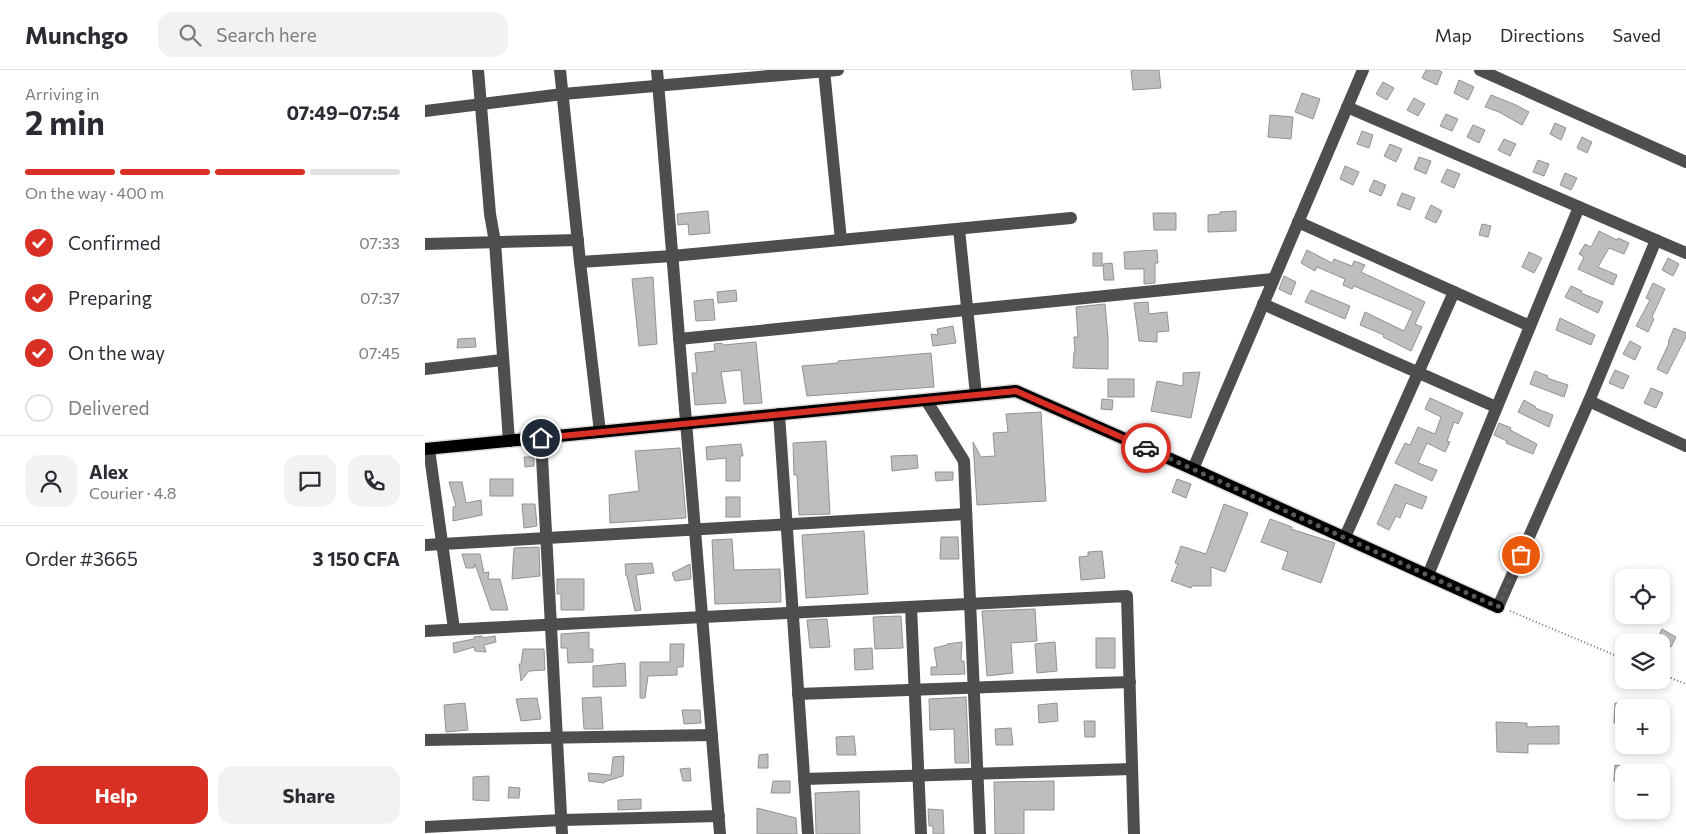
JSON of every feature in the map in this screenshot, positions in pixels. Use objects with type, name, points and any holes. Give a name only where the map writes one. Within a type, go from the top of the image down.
[{"type":"main road","points":[[427,449],[1016,391],[1498,607]]},
{"type":"street","points":[[478,70],[490,214],[495,242],[509,441]]},
{"type":"street","points":[[560,70],[580,262],[601,432]]},
{"type":"street","points":[[657,70],[720,834]]},
{"type":"street","points":[[425,111],[563,94],[838,70]]},
{"type":"street","points":[[1193,469],[1363,70]]},
{"type":"street","points":[[1480,70],[1686,162]]},
{"type":"street","points":[[824,71],[841,240]]},
{"type":"street","points":[[1347,107],[1686,253]]},
{"type":"street","points":[[1428,575],[1579,207]]},
{"type":"street","points":[[580,262],[672,256],[1071,218]]},
{"type":"street","points":[[1298,222],[1530,326]]},
{"type":"street","points":[[959,229],[976,395]]},
{"type":"street","points":[[425,244],[578,240]]},
{"type":"street","points":[[1498,607],[1589,401],[1656,240]]},
{"type":"street","points":[[679,339],[1273,279]]},
{"type":"street","points":[[1345,537],[1454,292]]},
{"type":"street","points":[[1263,304],[1496,407]]},
{"type":"street","points":[[425,369],[502,360]]},
{"type":"street","points":[[926,400],[964,461],[981,834]]},
{"type":"street","points":[[1589,401],[1686,446]]},
{"type":"street","points":[[779,414],[808,834]]},
{"type":"street","points":[[541,438],[562,834]]},
{"type":"street","points":[[427,449],[454,629]]},
{"type":"street","points":[[425,545],[966,514]]},
{"type":"street","points":[[425,630],[1127,596],[1134,834]]},
{"type":"street","points":[[911,607],[921,834]]},
{"type":"street","points":[[798,694],[1130,682]]},
{"type":"street","points":[[425,740],[712,736]]},
{"type":"street","points":[[804,779],[1132,769]]},
{"type":"street","points":[[425,827],[562,820],[719,816]]},
{"type":"path","points":[[1498,607],[1615,655]]},
{"type":"path","points":[[1670,678],[1686,684]]},
{"type":"building","points":[[1131,70],[1159,70],[1161,88],[1133,90]]},
{"type":"building","points":[[1426,70],[1442,72],[1437,85],[1422,78]]},
{"type":"building","points":[[1459,80],[1474,87],[1468,100],[1454,93]]},
{"type":"building","points":[[1383,82],[1394,88],[1387,100],[1376,94]]},
{"type":"building","points":[[1302,93],[1320,99],[1313,119],[1295,112]]},
{"type":"building","points":[[1491,95],[1529,112],[1522,125],[1499,112],[1485,107]]},
{"type":"building","points":[[1414,98],[1425,104],[1418,116],[1407,110]]},
{"type":"building","points":[[1446,114],[1458,119],[1452,131],[1440,126]]},
{"type":"building","points":[[1270,115],[1293,117],[1291,139],[1268,137]]},
{"type":"building","points":[[1555,123],[1566,128],[1561,140],[1550,134]]},
{"type":"building","points":[[1473,125],[1485,130],[1479,143],[1467,137]]},
{"type":"building","points":[[1362,131],[1373,135],[1369,148],[1357,144]]},
{"type":"building","points":[[1582,137],[1592,142],[1587,153],[1577,148]]},
{"type":"building","points":[[1504,139],[1516,144],[1510,156],[1498,150]]},
{"type":"building","points":[[1390,144],[1402,149],[1396,162],[1384,156]]},
{"type":"building","points":[[1419,157],[1431,161],[1426,174],[1414,169]]},
{"type":"building","points":[[1538,160],[1549,164],[1544,176],[1533,172]]},
{"type":"building","points":[[1345,166],[1359,172],[1353,185],[1340,179]]},
{"type":"building","points":[[1447,169],[1460,174],[1454,188],[1441,182]]},
{"type":"building","points":[[1565,173],[1577,178],[1571,190],[1560,185]]},
{"type":"building","points":[[1374,180],[1386,185],[1381,196],[1369,191]]},
{"type":"building","points":[[1402,193],[1415,198],[1410,210],[1397,205]]},
{"type":"building","points":[[1431,205],[1442,211],[1436,223],[1425,218]]},
{"type":"building","points":[[708,211],[710,233],[689,235],[688,224],[678,225],[677,214]]},
{"type":"building","points":[[1236,211],[1236,231],[1208,232],[1208,215]]},
{"type":"building","points":[[1153,213],[1176,213],[1176,230],[1154,230]]},
{"type":"building","points":[[1482,224],[1491,226],[1488,237],[1479,235]]},
{"type":"building","points":[[1599,231],[1617,240],[1618,238],[1629,243],[1624,254],[1609,248],[1598,267],[1617,275],[1613,285],[1578,269],[1584,257],[1579,254],[1585,244],[1591,247]]},
{"type":"building","points":[[1157,250],[1158,263],[1155,263],[1155,283],[1144,284],[1144,269],[1125,269],[1124,252]]},
{"type":"building","points":[[1307,250],[1332,263],[1334,259],[1352,266],[1354,261],[1365,265],[1361,272],[1425,302],[1415,324],[1422,327],[1411,351],[1383,337],[1384,335],[1360,325],[1365,312],[1404,331],[1413,311],[1354,286],[1352,289],[1343,285],[1345,279],[1317,267],[1315,271],[1301,263]]},
{"type":"building","points":[[1529,252],[1542,258],[1534,273],[1522,267]]},
{"type":"building","points":[[1093,253],[1102,253],[1102,266],[1093,266]]},
{"type":"building","points":[[1668,258],[1679,264],[1673,276],[1662,270]]},
{"type":"building","points":[[1112,263],[1114,280],[1104,280],[1103,264]]},
{"type":"building","points":[[1284,276],[1296,282],[1291,295],[1279,289]]},
{"type":"building","points":[[653,277],[657,344],[639,346],[632,279]]},
{"type":"building","points":[[1653,283],[1665,289],[1652,317],[1654,319],[1648,332],[1636,326],[1650,300],[1646,298]]},
{"type":"building","points":[[1571,286],[1582,291],[1581,293],[1603,302],[1598,313],[1565,297]]},
{"type":"building","points":[[736,290],[737,301],[718,303],[717,292]]},
{"type":"building","points":[[1311,290],[1350,306],[1345,319],[1305,302]]},
{"type":"building","points":[[713,299],[715,320],[696,321],[694,301]]},
{"type":"building","points":[[1148,302],[1149,314],[1167,312],[1169,331],[1157,332],[1157,342],[1139,341],[1134,303]]},
{"type":"building","points":[[1105,304],[1108,369],[1073,368],[1074,337],[1078,337],[1076,307]]},
{"type":"building","points":[[1560,318],[1595,335],[1591,345],[1556,330]]},
{"type":"building","points":[[953,326],[956,343],[933,346],[931,334],[938,335],[937,329]]},
{"type":"building","points":[[1674,328],[1686,333],[1686,337],[1667,374],[1657,369]]},
{"type":"building","points":[[475,338],[476,347],[457,348],[458,339]]},
{"type":"building","points":[[1630,341],[1641,347],[1635,360],[1623,354]]},
{"type":"building","points":[[756,342],[762,403],[744,404],[741,370],[721,372],[726,403],[695,405],[692,373],[697,373],[695,353],[715,351],[714,344]]},
{"type":"building","points":[[931,353],[934,387],[807,396],[802,366]]},
{"type":"building","points":[[1615,370],[1629,376],[1623,389],[1609,383]]},
{"type":"building","points":[[1535,371],[1548,376],[1547,378],[1568,385],[1564,397],[1530,384]]},
{"type":"building","points":[[1200,372],[1191,418],[1151,411],[1157,381],[1183,386],[1183,373]]},
{"type":"building","points":[[1108,379],[1134,379],[1134,397],[1108,397]]},
{"type":"building","points":[[1651,388],[1663,393],[1656,408],[1644,403]]},
{"type":"building","points":[[1430,398],[1463,413],[1458,424],[1454,422],[1447,441],[1450,442],[1445,452],[1427,443],[1418,463],[1437,470],[1432,481],[1395,463],[1405,443],[1410,445],[1418,427],[1435,434],[1441,417],[1425,409]]},
{"type":"building","points":[[1102,399],[1113,400],[1112,410],[1101,409]]},
{"type":"building","points":[[1524,400],[1535,408],[1553,415],[1549,427],[1518,412]]},
{"type":"building","points":[[1041,412],[1046,501],[977,505],[973,442],[981,457],[995,456],[993,433],[1008,432],[1006,414]]},
{"type":"building","points":[[1499,423],[1537,444],[1533,454],[1506,443],[1507,441],[1494,435]]},
{"type":"building","points":[[826,441],[830,514],[799,515],[797,475],[794,475],[793,443]]},
{"type":"building","points":[[741,444],[743,456],[740,456],[740,481],[726,481],[726,458],[707,460],[706,447]]},
{"type":"building","points":[[680,448],[686,518],[610,523],[609,495],[639,491],[635,451]]},
{"type":"building","points":[[917,455],[918,468],[892,471],[891,456]]},
{"type":"building","points":[[524,457],[534,457],[534,466],[525,467]]},
{"type":"building","points":[[935,472],[953,472],[953,480],[936,481]]},
{"type":"building","points":[[490,479],[513,479],[513,496],[490,496]]},
{"type":"building","points":[[1177,479],[1191,484],[1186,498],[1172,492]]},
{"type":"building","points":[[449,482],[462,482],[466,503],[481,500],[482,515],[453,521],[453,507],[456,506]]},
{"type":"building","points":[[1395,484],[1427,497],[1422,509],[1406,503],[1400,518],[1396,516],[1389,530],[1377,524]]},
{"type":"building","points":[[726,497],[740,497],[740,517],[726,517]]},
{"type":"building","points":[[522,504],[535,504],[537,526],[524,528]]},
{"type":"building","points":[[1224,504],[1248,513],[1225,572],[1211,567],[1211,586],[1192,586],[1191,588],[1171,581],[1178,564],[1175,563],[1181,546],[1206,554]]},
{"type":"building","points":[[1270,519],[1292,527],[1291,529],[1335,543],[1321,583],[1282,569],[1288,552],[1261,542]]},
{"type":"building","points":[[864,531],[868,594],[806,598],[802,535]]},
{"type":"building","points":[[941,537],[958,537],[959,559],[940,559]]},
{"type":"building","points":[[732,539],[734,570],[780,569],[781,602],[715,604],[712,540]]},
{"type":"building","points":[[539,547],[540,576],[512,579],[514,548]]},
{"type":"building","points":[[1102,551],[1105,578],[1081,580],[1079,557],[1088,556],[1088,552]]},
{"type":"building","points":[[462,554],[480,554],[484,573],[489,572],[488,579],[500,579],[508,610],[491,610],[475,564],[474,568],[466,568]]},
{"type":"building","points":[[652,563],[654,573],[636,575],[641,610],[635,611],[626,576],[625,564]]},
{"type":"building","points":[[690,564],[691,579],[675,581],[672,573]]},
{"type":"building","points":[[557,579],[584,579],[584,610],[561,610],[561,594],[557,594]]},
{"type":"building","points":[[1035,609],[1037,641],[1011,643],[1013,673],[987,676],[982,611]]},
{"type":"building","points":[[901,616],[903,648],[875,649],[873,617]]},
{"type":"building","points":[[827,619],[830,647],[810,648],[807,620]]},
{"type":"building","points":[[1662,629],[1676,637],[1671,647],[1670,634],[1660,634]]},
{"type":"building","points":[[589,632],[589,649],[593,649],[593,662],[568,663],[567,648],[561,648],[561,634]]},
{"type":"building","points":[[482,636],[483,638],[495,636],[496,642],[484,645],[486,652],[475,651],[474,647],[454,653],[453,643]]},
{"type":"building","points":[[1096,638],[1115,638],[1115,668],[1096,668]]},
{"type":"building","points":[[962,642],[961,661],[964,661],[965,674],[931,675],[931,667],[937,667],[934,648]]},
{"type":"building","points":[[1055,642],[1057,671],[1037,673],[1035,644]]},
{"type":"building","points":[[670,644],[684,644],[683,667],[677,667],[677,675],[648,676],[645,698],[640,698],[640,662],[670,662]]},
{"type":"building","points":[[872,648],[873,669],[855,670],[854,649]]},
{"type":"building","points":[[523,649],[544,649],[545,670],[529,671],[521,681],[519,664],[521,664]]},
{"type":"building","points":[[625,663],[626,686],[593,687],[593,666]]},
{"type":"building","points":[[601,697],[603,729],[584,729],[582,698]]},
{"type":"building","points":[[966,697],[969,763],[955,763],[954,729],[930,730],[929,699]]},
{"type":"building","points":[[537,698],[541,719],[521,721],[516,699]]},
{"type":"building","points":[[465,703],[468,730],[446,732],[444,705]]},
{"type":"building","points":[[1057,703],[1058,721],[1039,723],[1038,705]]},
{"type":"building","points":[[682,710],[700,710],[701,723],[684,724]]},
{"type":"building","points":[[1084,721],[1095,721],[1095,737],[1085,737]]},
{"type":"building","points":[[1496,722],[1527,723],[1527,727],[1559,726],[1559,744],[1528,744],[1528,753],[1497,752]]},
{"type":"building","points":[[1011,728],[1013,745],[996,745],[995,729]]},
{"type":"building","points":[[854,736],[856,755],[837,755],[836,737]]},
{"type":"building","points":[[768,754],[768,768],[758,768],[759,755]]},
{"type":"building","points":[[624,756],[623,776],[604,783],[589,781],[588,773],[611,775],[613,757]]},
{"type":"building","points":[[690,768],[691,781],[683,781],[680,769]]},
{"type":"building","points":[[489,776],[489,801],[473,800],[473,777]]},
{"type":"building","points":[[773,781],[790,781],[790,793],[771,793]]},
{"type":"building","points":[[1054,781],[1054,810],[1024,810],[1024,834],[995,834],[994,782]]},
{"type":"building","points":[[509,787],[520,788],[519,798],[508,798]]},
{"type":"building","points":[[859,791],[860,834],[816,834],[815,793]]},
{"type":"building","points":[[641,799],[641,809],[618,810],[618,800]]},
{"type":"building","points":[[757,808],[796,818],[797,834],[757,834]]},
{"type":"building","points":[[928,809],[943,810],[944,834],[933,834],[933,826],[929,826]]},
{"type":"way so far","points":[[1146,448],[1498,607],[1521,555]]},
{"type":"route","points":[[541,438],[1016,391],[1146,448]]}]
